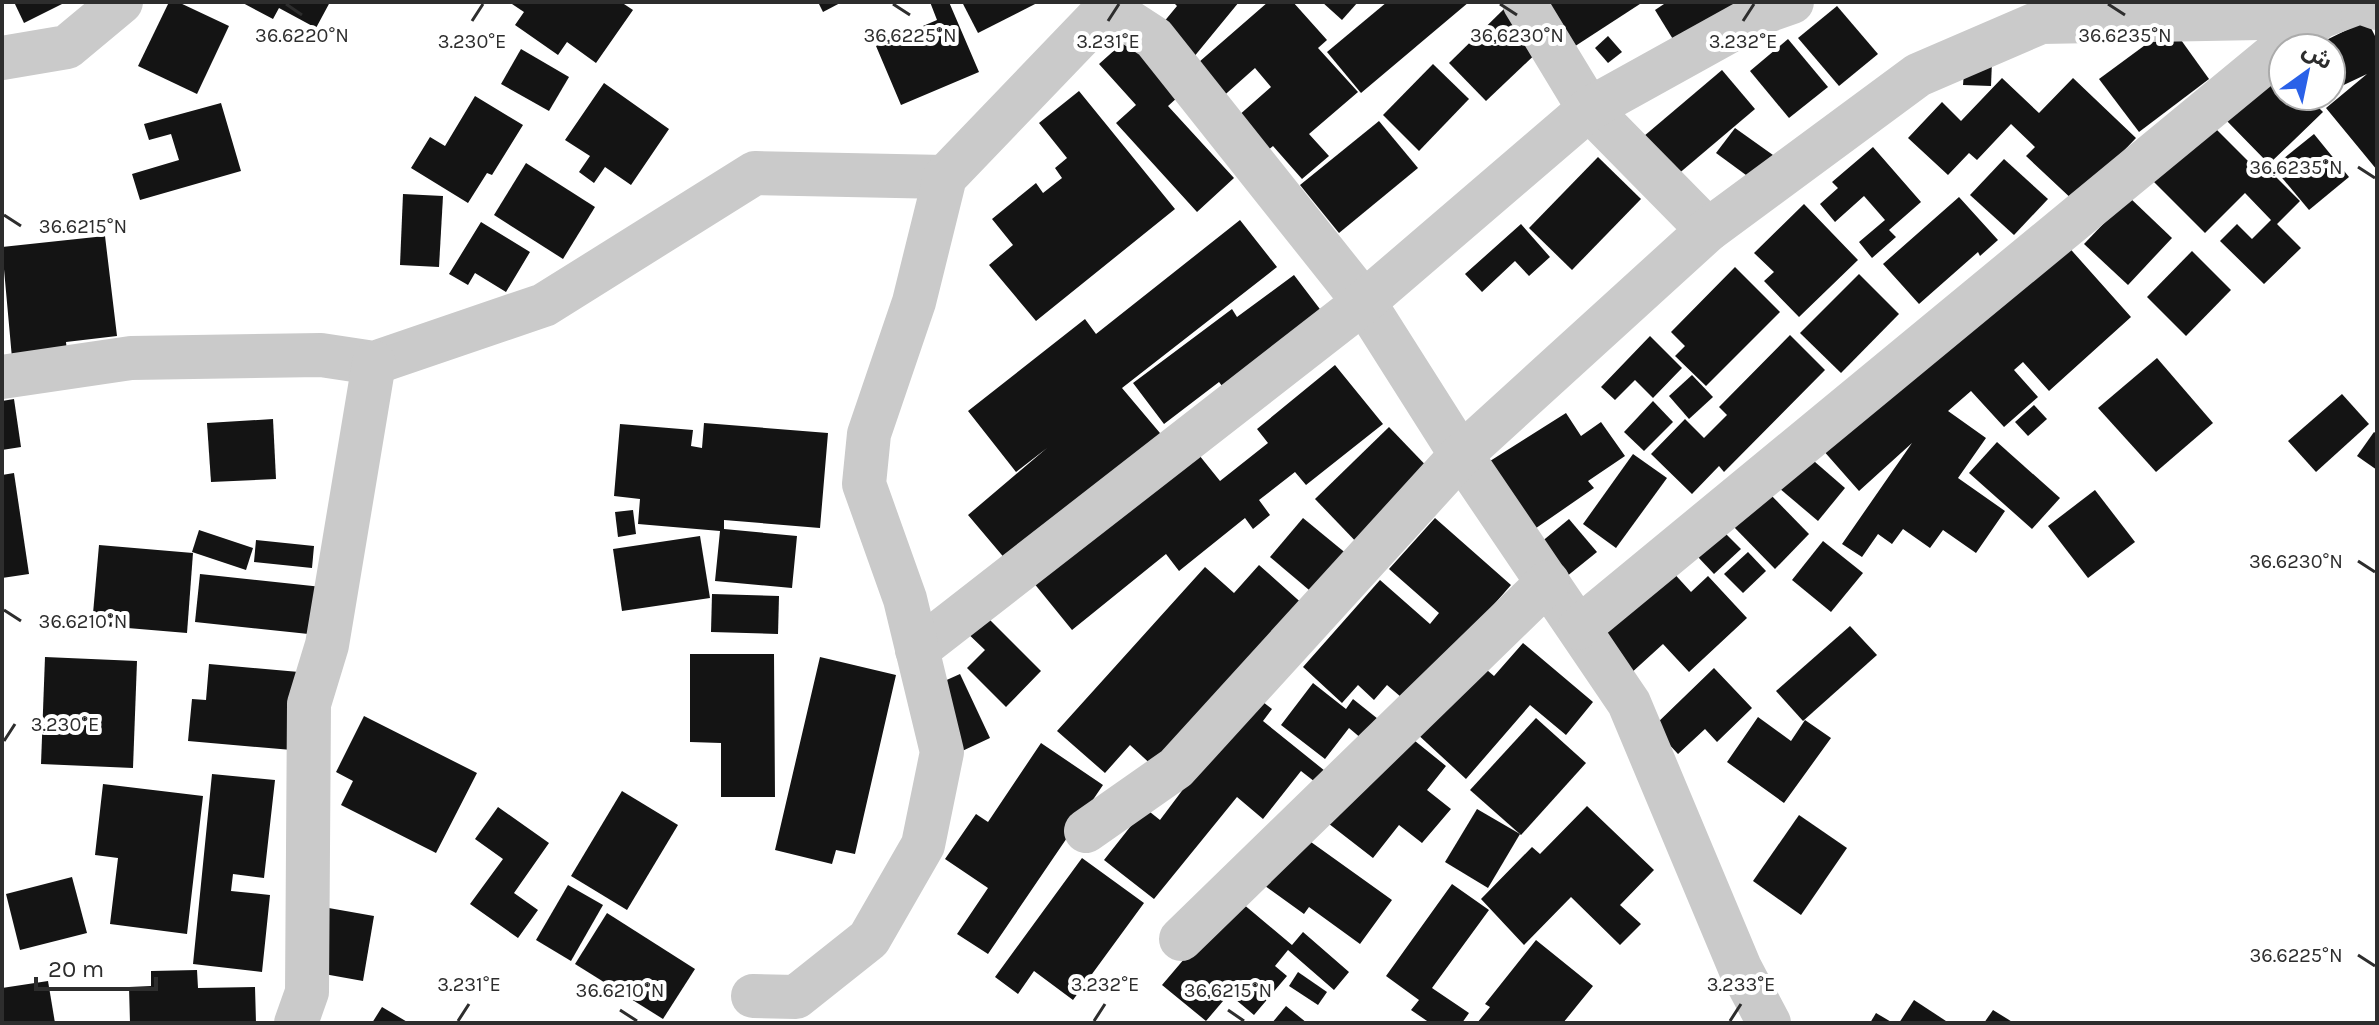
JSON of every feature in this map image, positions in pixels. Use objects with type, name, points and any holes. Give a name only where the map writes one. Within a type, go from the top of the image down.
[{"type":"street","points":[[2,58],[67,47],[121,2]]},
{"type":"street","points":[[1524,2],[1589,109],[1708,230]]},
{"type":"street","points":[[917,650],[1364,302],[1589,109],[1764,12],[1792,2]]},
{"type":"street","points":[[1579,628],[2320,17],[2360,2],[2377,8]]},
{"type":"street","points":[[753,996],[796,997],[869,939],[923,845],[942,752],[905,599],[864,484],[869,434],[914,302],[945,177],[1110,4],[1154,38],[1364,302],[1461,455],[1629,703],[1740,968],[1769,1023]]},
{"type":"street","points":[[1086,831],[1176,768],[1461,455],[1708,230],[1918,75],[2041,22],[2320,17]]},
{"type":"street","points":[[2,377],[131,358],[321,355],[374,363],[544,305],[755,173],[945,177]]},
{"type":"street","points":[[309,1013],[309,704],[327,645],[374,363]]},
{"type":"street","points":[[1181,939],[1548,582]]},
{"type":"building","points":[[14,2],[66,2],[24,23]]},
{"type":"building","points":[[169,2],[178,2],[229,26],[197,94],[138,66]]},
{"type":"building","points":[[241,2],[330,2],[316,28],[279,8],[273,19]]},
{"type":"building","points":[[509,2],[621,2],[633,10],[596,63],[567,42],[558,55],[515,25],[524,12]]},
{"type":"building","points":[[818,2],[842,2],[823,12]]},
{"type":"building","points":[[930,2],[949,2],[979,72],[901,105],[876,46],[937,20]]},
{"type":"building","points":[[962,2],[1039,2],[978,33]]},
{"type":"building","points":[[1173,2],[1239,2],[1193,58],[1158,29],[1177,6]]},
{"type":"building","points":[[1268,2],[1293,2],[1327,40],[1318,48],[1358,92],[1309,134],[1329,156],[1302,179],[1273,146],[1259,158],[1229,124],[1271,87],[1255,68],[1219,100],[1191,69]]},
{"type":"building","points":[[1322,2],[1358,2],[1342,20]]},
{"type":"building","points":[[1387,2],[1469,2],[1361,93],[1327,52]]},
{"type":"building","points":[[1547,2],[1643,2],[1563,54]]},
{"type":"building","points":[[1667,2],[1757,2],[1679,49],[1655,10]]},
{"type":"building","points":[[1507,6],[1545,45],[1486,101],[1449,63]]},
{"type":"building","points":[[1837,6],[1878,54],[1839,86],[1798,38]]},
{"type":"building","points":[[2367,20],[2377,40],[2377,170],[2329,112],[2347,112],[2347,91],[2367,74],[2347,83],[2347,32],[2343,32]]},
{"type":"building","points":[[2171,26],[2209,79],[2139,132],[2099,79]]},
{"type":"building","points":[[1137,30],[1189,87],[1168,106],[1234,178],[1197,212],[1116,123],[1136,105],[1099,64]]},
{"type":"building","points":[[1608,36],[1622,52],[1608,63],[1595,48]]},
{"type":"building","points":[[1788,39],[1828,87],[1789,118],[1750,71]]},
{"type":"building","points":[[521,49],[569,77],[549,111],[501,84]]},
{"type":"building","points":[[1965,60],[1992,61],[1991,86],[1963,85]]},
{"type":"building","points":[[1433,64],[1469,99],[1419,151],[1383,115]]},
{"type":"building","points":[[1722,70],[1755,109],[1670,181],[1637,142]]},
{"type":"building","points":[[2002,78],[2039,113],[2073,78],[2136,138],[2075,202],[2026,156],[2035,147],[2011,124],[1977,160],[1969,153],[1948,175],[1908,138],[1942,102],[1961,121]]},
{"type":"building","points":[[604,83],[669,129],[631,185],[605,167],[594,183],[579,172],[590,156],[565,140]]},
{"type":"building","points":[[2267,85],[2267,112],[2323,112],[2269,164],[2226,120]]},
{"type":"building","points":[[1079,91],[1175,209],[1036,321],[989,265],[1013,245],[992,219],[1036,183],[1043,193],[1062,178],[1055,168],[1067,158],[1039,123]]},
{"type":"building","points":[[475,96],[523,125],[492,175],[487,173],[468,203],[411,168],[430,137],[445,146]]},
{"type":"building","points":[[221,103],[241,171],[140,200],[132,174],[179,160],[171,134],[149,140],[144,124]]},
{"type":"building","points":[[1379,121],[1418,168],[1339,233],[1300,185]]},
{"type":"building","points":[[2210,123],[2262,175],[2268,169],[2300,201],[2277,224],[2301,248],[2264,284],[2220,241],[2237,224],[2252,239],[2271,220],[2245,193],[2205,233],[2152,180]]},
{"type":"building","points":[[1735,128],[1780,160],[1761,186],[1716,153]]},
{"type":"building","points":[[2314,134],[2349,177],[2309,210],[2273,167]]},
{"type":"building","points":[[1873,147],[1921,202],[1889,230],[1896,237],[1872,258],[1859,242],[1885,220],[1864,196],[1835,222],[1820,204],[1838,188],[1832,182]]},
{"type":"building","points":[[1598,157],[1641,199],[1572,270],[1529,228]]},
{"type":"building","points":[[2004,159],[2048,199],[2014,235],[1970,195]]},
{"type":"building","points":[[526,163],[595,207],[563,259],[494,215]]},
{"type":"building","points":[[403,194],[443,196],[439,267],[400,265]]},
{"type":"building","points":[[1959,197],[1998,240],[1980,256],[1978,252],[1919,304],[1883,264]]},
{"type":"building","points":[[2129,197],[2172,238],[2128,285],[2084,244]]},
{"type":"building","points":[[1804,204],[1858,260],[1799,317],[1764,281],[1774,272],[1754,253]]},
{"type":"building","points":[[1240,220],[1277,267],[1122,388],[1165,439],[1012,567],[968,515],[1047,448],[1016,472],[968,411],[1085,319],[1096,334]]},
{"type":"building","points":[[481,222],[530,252],[506,292],[475,273],[468,285],[449,274]]},
{"type":"building","points":[[1521,224],[1550,257],[1529,276],[1515,261],[1482,292],[1465,274]]},
{"type":"building","points":[[105,236],[117,336],[66,342],[67,352],[12,358],[2,247]]},
{"type":"building","points":[[2065,243],[2131,317],[2049,391],[2023,362],[2014,370],[2038,397],[2004,427],[1971,391],[1948,411],[1986,438],[1958,478],[2005,511],[1976,553],[1943,530],[1930,548],[1903,529],[1892,544],[1878,534],[1862,557],[1842,544],[1912,443],[1859,491],[1822,449]]},
{"type":"building","points":[[2192,251],[2231,290],[2186,336],[2147,297]]},
{"type":"building","points":[[1735,267],[1780,312],[1706,386],[1675,356],[1685,346],[1671,332]]},
{"type":"building","points":[[1859,274],[1899,314],[1841,373],[1800,333]]},
{"type":"building","points":[[1294,275],[1329,321],[1229,395],[1219,382],[1164,424],[1133,383],[1232,309],[1237,317]]},
{"type":"building","points":[[1790,335],[1825,370],[1724,472],[1719,466],[1692,494],[1651,454],[1685,419],[1704,438],[1727,415],[1719,407]]},
{"type":"building","points":[[1650,336],[1682,368],[1653,398],[1635,380],[1615,400],[1601,387]]},
{"type":"building","points":[[2157,358],[2213,423],[2156,472],[2098,408]]},
{"type":"building","points":[[1335,365],[1383,424],[1306,485],[1295,472],[1259,500],[1270,515],[1253,529],[1245,518],[1179,571],[1166,554],[1072,630],[1033,582],[1195,450],[1220,481],[1268,443],[1257,429]]},
{"type":"building","points":[[1692,375],[1713,397],[1689,419],[1669,396]]},
{"type":"building","points":[[2342,394],[2369,424],[2316,472],[2288,441]]},
{"type":"building","points":[[14,399],[21,447],[2,450],[2,401]]},
{"type":"building","points":[[1653,401],[1673,422],[1644,451],[1624,432]]},
{"type":"building","points":[[2034,405],[2047,419],[2028,436],[2015,422]]},
{"type":"building","points":[[1566,413],[1581,436],[1601,422],[1625,456],[1588,481],[1594,488],[1526,535],[1479,468]]},
{"type":"building","points":[[273,419],[276,479],[211,482],[207,423]]},
{"type":"building","points":[[704,423],[828,433],[820,528],[724,520],[724,529],[797,536],[792,588],[715,581],[720,531],[638,524],[640,499],[614,496],[620,424],[693,430],[691,446],[702,448]]},
{"type":"building","points":[[1389,427],[1437,477],[1363,549],[1315,499]]},
{"type":"building","points":[[2374,432],[2377,434],[2377,470],[2357,456]]},
{"type":"building","points":[[1997,442],[2060,498],[2032,529],[1969,473]]},
{"type":"building","points":[[1633,454],[1667,478],[1616,548],[1583,524]]},
{"type":"building","points":[[1807,455],[1845,488],[1818,521],[1779,488]]},
{"type":"building","points":[[14,473],[29,574],[2,578],[2,475]]},
{"type":"building","points":[[1766,490],[1809,534],[1775,569],[1732,525]]},
{"type":"building","points":[[2095,490],[2135,542],[2088,578],[2048,526]]},
{"type":"building","points":[[633,510],[636,534],[618,537],[615,512]]},
{"type":"building","points":[[1303,518],[1348,555],[1315,595],[1270,557]]},
{"type":"building","points":[[1435,518],[1511,585],[1408,703],[1387,685],[1374,700],[1358,685],[1342,703],[1303,667],[1380,580],[1430,624],[1439,613],[1389,569]]},
{"type":"building","points":[[1569,519],[1597,552],[1561,581],[1534,548]]},
{"type":"building","points":[[199,530],[253,548],[246,570],[192,552]]},
{"type":"building","points":[[1724,532],[1741,549],[1714,574],[1698,557]]},
{"type":"building","points":[[700,536],[710,598],[622,611],[613,549]]},
{"type":"building","points":[[256,540],[314,546],[312,568],[254,562]]},
{"type":"building","points":[[1823,541],[1863,573],[1831,612],[1792,580]]},
{"type":"building","points":[[99,545],[193,553],[187,633],[92,625]]},
{"type":"building","points":[[1748,552],[1766,571],[1743,593],[1724,574]]},
{"type":"building","points":[[1259,565],[1306,607],[1156,769],[1130,745],[1105,773],[1057,731],[1205,567],[1234,593]]},
{"type":"building","points":[[1670,569],[1691,592],[1708,576],[1747,618],[1689,672],[1663,644],[1629,675],[1595,639]]},
{"type":"building","points":[[200,574],[322,587],[318,635],[195,622]]},
{"type":"building","points":[[712,594],[779,596],[778,634],[711,632]]},
{"type":"building","points":[[980,610],[1041,671],[1006,707],[967,668],[985,650],[962,628]]},
{"type":"building","points":[[1850,626],[1877,655],[1803,721],[1776,691]]},
{"type":"building","points":[[1523,643],[1593,702],[1566,735],[1530,705],[1466,779],[1414,731],[1474,659],[1494,676]]},
{"type":"building","points":[[690,654],[774,654],[775,797],[721,797],[721,743],[690,742]]},
{"type":"building","points":[[45,657],[137,661],[133,768],[41,764]]},
{"type":"building","points":[[820,657],[896,675],[855,854],[836,850],[832,864],[775,850]]},
{"type":"building","points":[[209,664],[299,672],[292,750],[188,741],[192,699],[206,700]]},
{"type":"building","points":[[1714,668],[1752,708],[1717,742],[1705,729],[1678,754],[1653,727]]},
{"type":"building","points":[[960,674],[990,738],[960,752],[931,687]]},
{"type":"building","points":[[1313,683],[1346,709],[1353,699],[1378,719],[1362,739],[1349,728],[1325,759],[1281,725]]},
{"type":"building","points":[[1254,695],[1272,709],[1263,721],[1325,771],[1324,789],[1301,771],[1263,819],[1237,797],[1154,899],[1104,860],[1145,808],[1160,820]]},
{"type":"building","points":[[364,716],[477,773],[436,853],[341,805],[353,781],[336,772]]},
{"type":"building","points":[[1758,717],[1791,741],[1805,720],[1831,738],[1784,803],[1727,762]]},
{"type":"building","points":[[1536,718],[1586,763],[1521,835],[1470,790]]},
{"type":"building","points":[[1399,728],[1446,766],[1427,790],[1451,809],[1422,843],[1399,825],[1373,858],[1324,820]]},
{"type":"building","points":[[1041,743],[1103,785],[988,954],[957,934],[988,888],[945,859],[976,814],[988,822]]},
{"type":"building","points":[[212,774],[275,780],[264,878],[233,874],[231,891],[270,895],[262,972],[193,964]]},
{"type":"building","points":[[103,784],[203,796],[187,934],[110,924],[118,858],[95,855]]},
{"type":"building","points":[[622,791],[678,825],[627,910],[571,876]]},
{"type":"building","points":[[1587,806],[1654,870],[1620,905],[1641,924],[1620,945],[1571,897],[1524,945],[1481,899],[1532,847],[1540,854]]},
{"type":"building","points":[[498,807],[549,843],[514,893],[538,910],[518,938],[470,904],[503,859],[475,839]]},
{"type":"building","points":[[1477,809],[1520,834],[1488,888],[1445,862]]},
{"type":"building","points":[[1799,815],[1847,848],[1801,915],[1753,881]]},
{"type":"building","points":[[1297,832],[1392,900],[1360,944],[1309,907],[1304,914],[1261,883]]},
{"type":"building","points":[[1082,858],[1144,903],[1073,1000],[1034,971],[1018,994],[995,977]]},
{"type":"building","points":[[72,877],[87,933],[20,950],[6,894]]},
{"type":"building","points":[[1452,884],[1489,910],[1432,988],[1469,1013],[1462,1023],[1430,1023],[1411,1010],[1419,1000],[1386,976]]},
{"type":"building","points":[[568,885],[603,905],[571,961],[536,940]]},
{"type":"building","points":[[1236,898],[1292,945],[1303,932],[1349,972],[1334,990],[1288,950],[1275,966],[1287,976],[1254,1015],[1229,994],[1206,1021],[1162,985]]},
{"type":"building","points":[[323,907],[374,916],[363,981],[313,972]]},
{"type":"building","points":[[607,913],[695,969],[663,1019],[575,964]]},
{"type":"building","points":[[1536,940],[1593,986],[1563,1023],[1477,1023],[1490,1007],[1485,1004]]},
{"type":"building","points":[[197,970],[198,988],[255,987],[256,1023],[130,1023],[129,987],[151,986],[151,971]]},
{"type":"building","points":[[1298,972],[1327,992],[1318,1005],[1289,986]]},
{"type":"building","points":[[48,981],[55,1023],[2,1023],[2,988]]},
{"type":"building","points":[[1914,1000],[1949,1023],[1899,1023]]},
{"type":"building","points":[[1286,1006],[1307,1023],[1272,1023]]},
{"type":"building","points":[[382,1007],[409,1023],[372,1023]]},
{"type":"building","points":[[1993,1010],[2014,1023],[1984,1023]]},
{"type":"building","points":[[1876,1013],[1893,1023],[1870,1023]]}]
